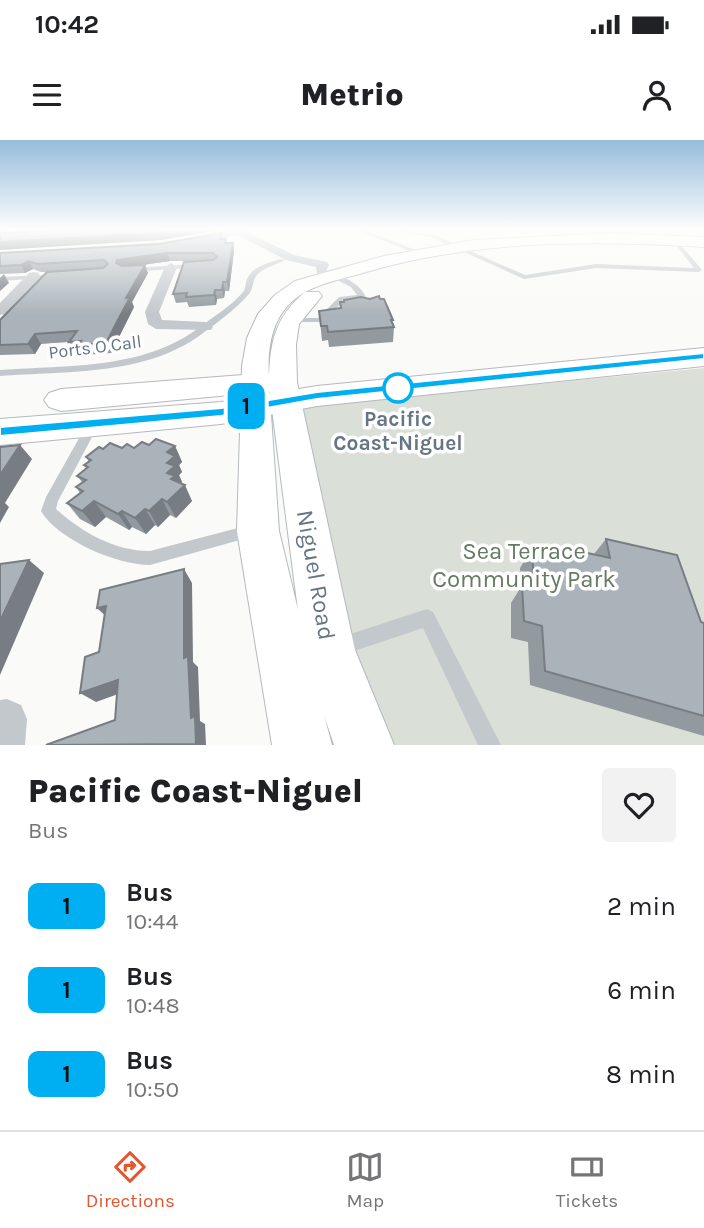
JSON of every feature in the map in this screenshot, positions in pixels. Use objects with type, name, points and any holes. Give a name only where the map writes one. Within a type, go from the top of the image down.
[{"type":"highway","points":[[0,432],[221,412],[270,393],[698,346]]},
{"type":"highway","points":[[0,406],[221,385],[270,393]]},
{"type":"street","points":[[270,393],[257,345],[267,316],[295,288],[310,280],[327,273],[396,258]]},
{"type":"street","points":[[285,259],[309,271],[327,273]]},
{"type":"street","points":[[285,259],[323,265],[328,285],[304,302],[288,320],[270,393],[258,528],[302,745]]},
{"type":"street","points":[[171,268],[152,312],[153,319],[156,324],[205,327]]},
{"type":"street","points":[[0,311],[34,276]]},
{"type":"street","name":"Niguel Road","points":[[270,393],[329,650],[364,745]]},
{"type":"street","points":[[0,720],[7,719],[5,745]]},
{"type":"lane","points":[[485,258],[524,277],[596,266],[699,270],[690,258]]},
{"type":"lane","name":"Ports O Call","points":[[0,373],[143,358],[178,345],[245,294],[250,289],[250,279],[255,272],[285,259]]},
{"type":"lane","points":[[125,270],[213,265]]},
{"type":"lane","points":[[327,273],[354,285],[367,308]]},
{"type":"lane","points":[[0,279],[70,274]]},
{"type":"lane","points":[[288,320],[320,320],[342,299],[363,297]]},
{"type":"lane","points":[[93,424],[51,501],[48,510],[58,521],[115,554],[135,560],[258,528]]},
{"type":"lane","points":[[329,650],[427,618],[490,745]]},
{"type":"green space","name":"Sea Terrace Community Park","points":[[704,368],[704,745],[377,745],[368,723],[299,407]]},
{"type":"building","points":[[0,258],[130,258],[117,260],[116,263],[122,266],[145,265],[126,298],[130,297],[106,343],[78,345],[81,341],[69,342],[77,331],[35,334],[28,344],[0,345],[0,320],[47,272],[103,268],[108,264],[104,260],[37,264],[29,261],[21,265],[0,266]]},
{"type":"building","points":[[231,258],[227,282],[223,282],[222,290],[215,290],[214,295],[186,297],[187,293],[173,294],[184,262]]},
{"type":"building","points":[[379,296],[384,299],[394,327],[328,332],[327,326],[321,326],[319,311],[341,308],[340,302],[344,300]]},
{"type":"building","points":[[156,439],[175,446],[167,452],[175,456],[167,463],[175,466],[167,473],[175,476],[171,479],[185,485],[167,502],[162,499],[149,511],[145,509],[135,518],[122,511],[118,514],[94,501],[82,511],[67,503],[83,491],[76,487],[86,480],[77,476],[88,467],[84,465],[91,460],[86,457],[99,447],[103,449],[110,443],[122,448],[127,444],[134,448],[142,442],[149,445]]},
{"type":"building","points":[[20,445],[0,475],[0,447]]},
{"type":"building","points":[[606,539],[677,555],[701,622],[704,623],[704,716],[545,671],[542,626],[524,621],[522,585],[534,588],[532,548],[566,556],[565,548],[610,558]]},
{"type":"building","points":[[29,560],[0,621],[0,564]]},
{"type":"building","points":[[184,569],[184,658],[188,656],[191,718],[195,716],[196,744],[46,745],[115,720],[118,680],[80,693],[85,657],[99,652],[106,606],[97,608],[100,590]]},
{"type":"bus line","name":"1","points":[[0,432],[221,412],[317,396],[704,356]]},
{"type":"place","name":"Pacific Coast-Niguel","points":[[398,388]]}]
